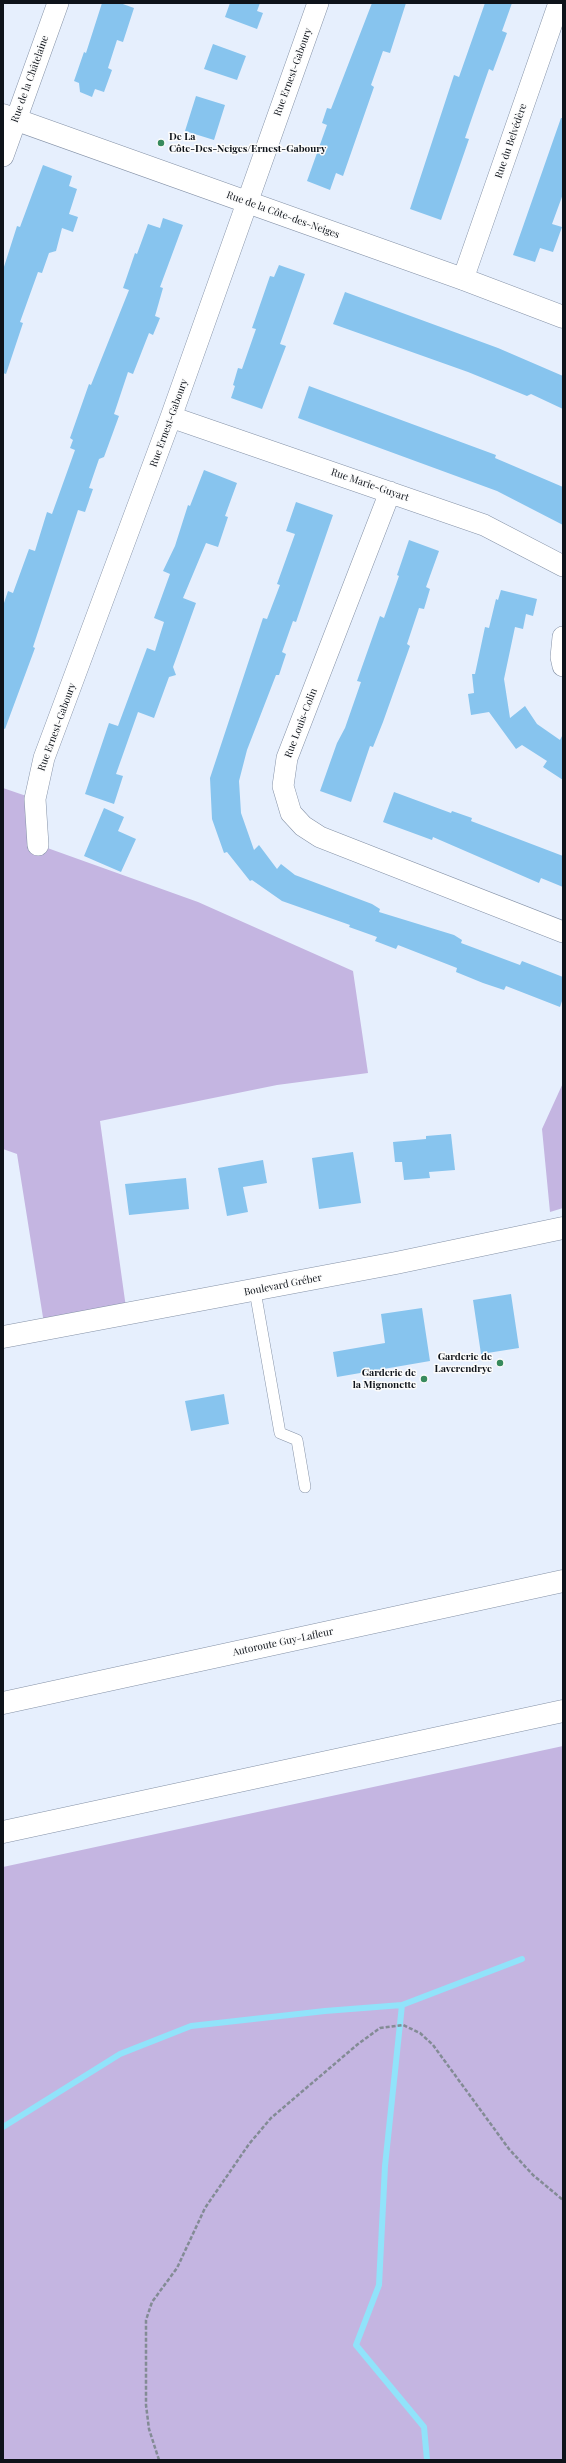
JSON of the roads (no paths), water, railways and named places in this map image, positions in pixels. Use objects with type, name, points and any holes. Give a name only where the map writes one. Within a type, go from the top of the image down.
[{"type":"main road","name":"Rue de la Côte-des-Neiges","points":[[9,117],[463,279],[563,317]]},
{"type":"main road","name":"Boulevard Gréber","points":[[3,1337],[465,1250],[563,1228]]},
{"type":"main road","name":"Autoroute Guy-Lafleur","points":[[3,1703],[563,1581]]},
{"type":"main road","points":[[3,1832],[563,1710]]},
{"type":"street","name":"Rue de la Châtelaine","points":[[3,156],[9,117],[58,3]]},
{"type":"street","name":"Rue Ernest-Gaboury","points":[[38,845],[35,799],[44,758],[171,417],[318,3]]},
{"type":"street","name":"Rue du Belvédère","points":[[463,279],[559,3]]},
{"type":"street","name":"Rue Marie-Guyart","points":[[171,417],[484,525],[563,566]]},
{"type":"street","name":"Rue Louis-Colin","points":[[390,492],[287,758],[283,786],[291,813],[303,826],[320,837],[563,932]]},
{"type":"street","points":[[563,637],[561,657],[563,666]]},
{"type":"lane","points":[[255,1290],[280,1433],[297,1440],[305,1487]]},
{"type":"waterway","points":[[3,2127],[120,2054],[191,2026],[325,2011],[402,2005],[522,1959]]},
{"type":"waterway","points":[[402,2005],[385,2166],[379,2285],[356,2345],[424,2427],[427,2460]]},
{"type":"place","name":"De La Côte-Des-Neiges/Ernest-Gaboury","points":[[161,143]]},
{"type":"place","name":"Garderie de Laverendrye","points":[[500,1363]]},
{"type":"place","name":"Garderie de la Mignonette","points":[[424,1379]]}]
